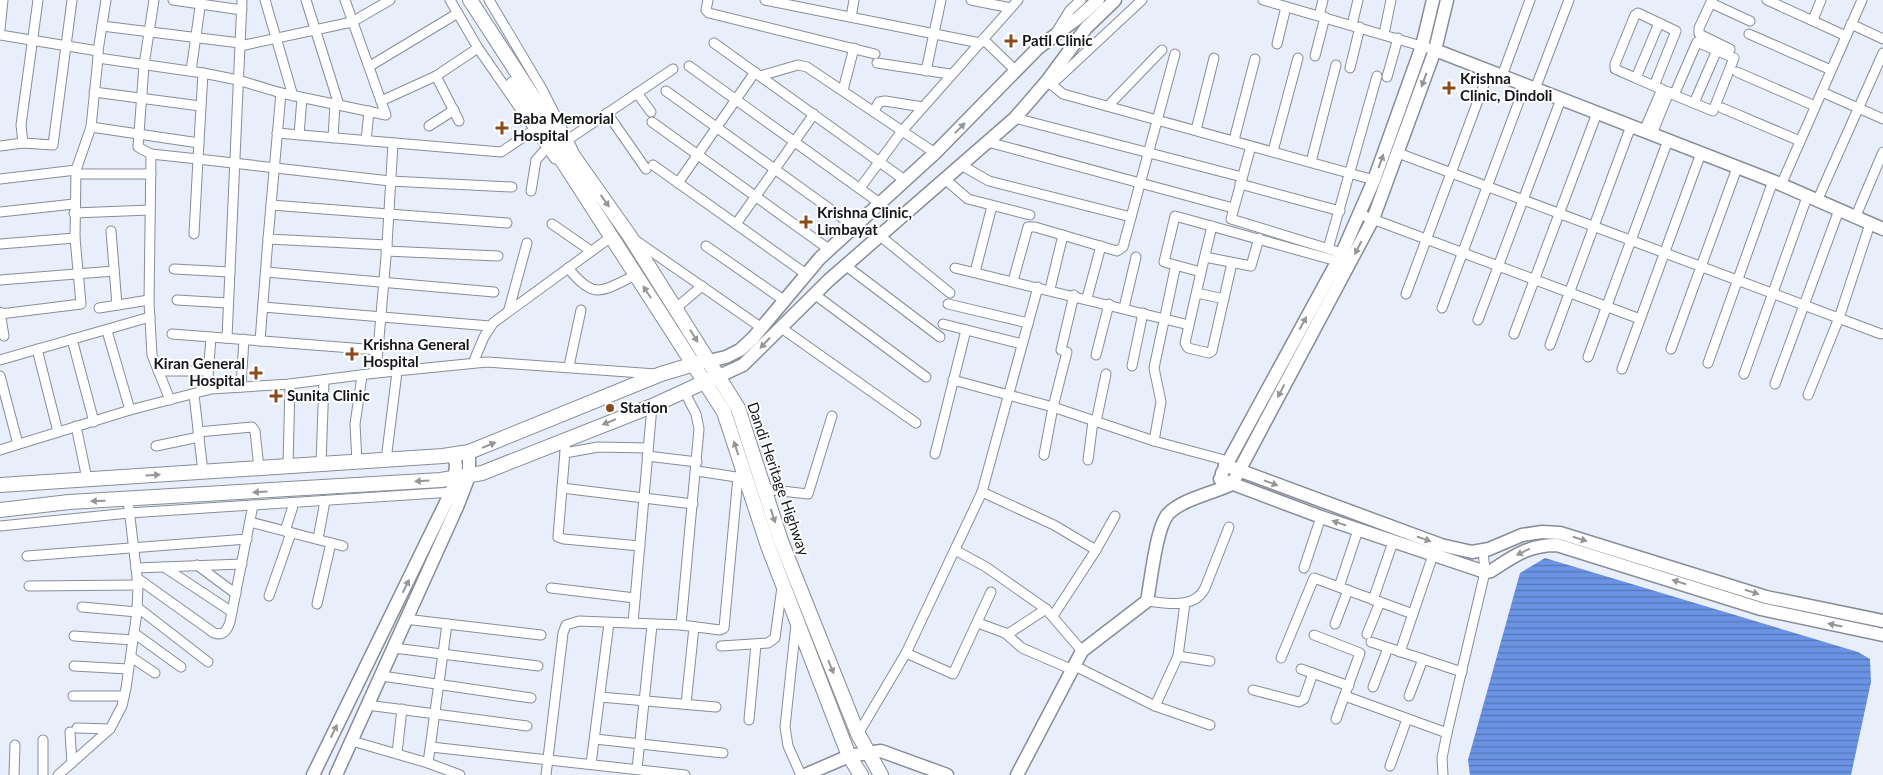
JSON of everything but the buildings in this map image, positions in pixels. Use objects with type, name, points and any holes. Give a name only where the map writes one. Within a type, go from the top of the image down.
[{"type":"main road","points":[[470,0],[556,142],[569,173],[724,412],[742,478],[849,756],[861,775]]},
{"type":"main road","points":[[460,7],[556,142]]},
{"type":"main road","name":"Dandi Heritage Highway","points":[[556,142],[577,161],[629,235],[738,408],[781,541],[858,734],[881,775]]},
{"type":"main road","points":[[0,485],[454,455],[470,452],[662,374],[709,361]]},
{"type":"main road","points":[[0,510],[69,502],[129,506],[462,477],[566,446],[684,390],[718,376]]},
{"type":"street","points":[[0,30],[3,0]]},
{"type":"street","points":[[23,143],[21,124],[38,0]]},
{"type":"street","points":[[0,146],[23,143],[53,145],[72,0]]},
{"type":"street","points":[[4,336],[0,313],[80,305],[82,302],[75,238],[76,172],[91,127],[106,0]]},
{"type":"street","points":[[154,0],[144,65],[138,134],[138,147],[151,154],[390,181],[512,187]]},
{"type":"street","points":[[173,0],[242,5],[227,338]]},
{"type":"street","points":[[265,0],[276,38],[298,97],[299,135]]},
{"type":"street","points":[[306,0],[337,104],[333,138]]},
{"type":"street","points":[[0,35],[67,46],[144,65],[238,80],[281,93],[386,115],[345,0]]},
{"type":"street","points":[[102,26],[240,44],[352,22],[390,0]]},
{"type":"street","points":[[450,0],[460,7],[478,48],[534,130],[556,142]]},
{"type":"street","points":[[488,0],[556,142]]},
{"type":"street","points":[[708,0],[706,10],[709,13],[854,48],[876,58],[926,71],[950,74]]},
{"type":"street","points":[[765,0],[934,34],[981,41],[1016,70]]},
{"type":"street","points":[[851,16],[854,0]]},
{"type":"street","points":[[926,71],[941,0]]},
{"type":"street","points":[[971,0],[1011,8]]},
{"type":"street","points":[[860,188],[902,131],[950,74],[1018,0]]},
{"type":"street","points":[[718,376],[743,366],[780,326],[814,294],[879,235],[946,180],[1049,83],[1142,0]]},
{"type":"street","points":[[1263,0],[1435,50],[1777,183],[1883,229]]},
{"type":"street","points":[[1315,56],[1323,0]]},
{"type":"street","points":[[1350,68],[1358,0]]},
{"type":"street","points":[[1384,34],[1391,0]]},
{"type":"street","points":[[1224,485],[1226,463],[1340,257],[1374,180],[1422,46],[1433,0]]},
{"type":"street","points":[[1147,601],[1161,528],[1169,514],[1195,498],[1224,485],[1238,471],[1373,219],[1435,50],[1447,0]]},
{"type":"street","points":[[1406,294],[1452,172],[1530,0]]},
{"type":"street","points":[[1442,308],[1487,185],[1569,0]]},
{"type":"street","points":[[1767,0],[1778,2],[1846,36]]},
{"type":"street","points":[[1813,20],[1822,0]]},
{"type":"street","points":[[1708,363],[1738,280],[1777,183],[1800,141],[1862,0]]},
{"type":"street","points":[[1053,36],[1077,1]]},
{"type":"street","points":[[190,71],[201,2]]},
{"type":"street","points":[[1049,83],[1086,28],[1107,2]]},
{"type":"street","points":[[709,361],[726,357],[740,350],[762,328],[806,274],[935,153],[1038,48],[1078,18],[1107,2]]},
{"type":"street","points":[[1737,52],[1699,34],[1699,28],[1712,2],[1750,21]]},
{"type":"street","points":[[370,66],[460,7]]},
{"type":"street","points":[[1277,44],[1286,7]]},
{"type":"street","points":[[1648,132],[1665,91],[1696,42],[1732,56],[1734,60],[1713,111],[1665,91],[1636,78],[1614,67],[1635,15],[1638,13],[1675,30],[1665,91]]},
{"type":"street","points":[[1636,78],[1659,23]]},
{"type":"street","points":[[1851,24],[1883,39]]},
{"type":"street","points":[[1749,34],[1831,70]]},
{"type":"street","points":[[1387,77],[1398,38]]},
{"type":"street","points":[[714,43],[906,181]]},
{"type":"street","points":[[381,101],[436,76],[478,48]]},
{"type":"street","points":[[843,90],[854,48]]},
{"type":"street","points":[[1108,106],[1162,50]]},
{"type":"street","points":[[1694,103],[1717,50]]},
{"type":"street","points":[[1744,374],[1773,293],[1812,199],[1858,108],[1883,53]]},
{"type":"street","points":[[1013,281],[1028,227],[1035,227],[1100,246],[1121,250],[1175,54]]},
{"type":"street","points":[[1196,130],[1214,58]]},
{"type":"street","points":[[1273,151],[1298,58]]},
{"type":"street","points":[[1234,140],[1255,59]]},
{"type":"street","points":[[678,183],[736,100],[757,74],[803,65],[935,153]]},
{"type":"street","points":[[1311,162],[1336,65]]},
{"type":"street","points":[[689,66],[881,204]]},
{"type":"street","points":[[531,192],[536,160],[556,142],[608,113],[673,69]]},
{"type":"street","points":[[1737,72],[1816,106]]},
{"type":"street","points":[[194,234],[203,73]]},
{"type":"street","points":[[436,76],[459,121]]},
{"type":"street","points":[[1328,249],[1377,76]]},
{"type":"street","points":[[1049,83],[1063,94],[1374,180]]},
{"type":"street","points":[[666,91],[855,227]]},
{"type":"street","points":[[94,92],[200,106]]},
{"type":"street","points":[[1822,92],[1883,119]]},
{"type":"street","points":[[260,341],[281,93]]},
{"type":"street","points":[[637,93],[651,112]]},
{"type":"street","points":[[1478,320],[1561,99]]},
{"type":"street","points":[[874,111],[880,102],[885,101],[923,107]]},
{"type":"street","points":[[1722,108],[1800,141]]},
{"type":"street","points":[[429,126],[454,110]]},
{"type":"street","points":[[366,141],[369,111]]},
{"type":"street","points":[[608,113],[650,167],[678,183],[806,274]]},
{"type":"street","points":[[1514,334],[1597,113]]},
{"type":"street","points":[[736,224],[814,114]]},
{"type":"street","points":[[1014,118],[1148,153],[1340,211]]},
{"type":"street","points":[[652,122],[830,250]]},
{"type":"street","points":[[1550,345],[1631,126]]},
{"type":"street","points":[[91,127],[198,143]]},
{"type":"street","points":[[277,133],[501,152],[534,130]]},
{"type":"street","points":[[1588,357],[1668,140]]},
{"type":"street","points":[[988,142],[1232,208]]},
{"type":"street","points":[[376,373],[393,143]]},
{"type":"street","points":[[1251,146],[1230,216],[1234,220],[1328,249],[1340,257]]},
{"type":"street","points":[[1855,218],[1883,152]]},
{"type":"street","points":[[1398,153],[1881,334]]},
{"type":"street","points":[[1622,368],[1701,153]]},
{"type":"street","points":[[151,154],[149,300],[152,355],[170,400]]},
{"type":"street","points":[[961,165],[989,181],[1131,217]]},
{"type":"street","points":[[1671,349],[1738,168]]},
{"type":"street","points":[[0,179],[76,172],[151,174]]},
{"type":"street","points":[[946,180],[968,199],[1030,215]]},
{"type":"street","points":[[271,205],[506,223]]},
{"type":"street","points":[[975,272],[992,206]]},
{"type":"street","points":[[0,212],[74,208],[150,210]]},
{"type":"street","points":[[1775,384],[1839,210]]},
{"type":"street","points":[[1359,214],[1640,319]]},
{"type":"street","points":[[1202,272],[1166,263],[1164,260],[1174,217],[1179,216],[1259,238],[1340,257]]},
{"type":"street","points":[[552,224],[592,251]]},
{"type":"street","points":[[1808,395],[1839,318],[1870,224]]},
{"type":"street","points":[[1212,226],[1186,343],[1190,349],[1212,352],[1232,263]]},
{"type":"street","points":[[111,231],[117,305]]},
{"type":"street","points":[[629,235],[762,328]]},
{"type":"street","points":[[879,235],[950,292]]},
{"type":"street","points":[[1050,290],[1063,235]]},
{"type":"street","points":[[473,363],[490,326],[509,310],[611,237]]},
{"type":"street","points":[[0,244],[75,238]]},
{"type":"street","points":[[1205,256],[1252,266],[1259,238]]},
{"type":"street","points":[[268,239],[498,256]]},
{"type":"street","points":[[509,310],[527,243]]},
{"type":"street","points":[[706,246],[785,301]]},
{"type":"street","points":[[1087,298],[1100,246]]},
{"type":"street","points":[[1124,308],[1136,257]]},
{"type":"street","points":[[846,265],[940,337]]},
{"type":"street","points":[[568,268],[580,282],[595,291],[607,289],[636,275]]},
{"type":"street","points":[[955,268],[1038,286],[1185,324]]},
{"type":"street","points":[[174,269],[230,272]]},
{"type":"street","points":[[1154,441],[1161,402],[1154,368],[1163,318],[1175,269]]},
{"type":"street","points":[[0,280],[114,271]]},
{"type":"street","points":[[266,272],[494,292]]},
{"type":"street","points":[[676,308],[702,286]]},
{"type":"street","points":[[858,734],[906,653],[982,492],[1038,286]]},
{"type":"street","points":[[1197,293],[1224,299]]},
{"type":"street","points":[[814,294],[926,378]]},
{"type":"street","points":[[1044,455],[1074,295]]},
{"type":"street","points":[[99,308],[149,300]]},
{"type":"street","points":[[177,300],[228,303]]},
{"type":"street","points":[[948,304],[1028,323]]},
{"type":"street","points":[[1096,355],[1109,304]]},
{"type":"street","points":[[263,307],[490,326]]},
{"type":"street","points":[[569,366],[581,310]]},
{"type":"street","points":[[1132,366],[1143,312]]},
{"type":"street","points":[[0,360],[150,318]]},
{"type":"street","points":[[943,324],[1022,344]]},
{"type":"street","points":[[780,326],[916,423]]},
{"type":"street","points":[[107,330],[130,410]]},
{"type":"street","points":[[935,454],[966,330]]},
{"type":"street","points":[[172,334],[378,350]]},
{"type":"street","points":[[207,390],[211,337]]},
{"type":"street","points":[[72,339],[94,422]]},
{"type":"street","points":[[241,387],[244,339]]},
{"type":"street","points":[[37,349],[58,432]]},
{"type":"street","points":[[0,450],[130,410],[194,395],[207,390],[290,384],[487,362],[569,366],[662,374]]},
{"type":"street","points":[[158,371],[208,371]]},
{"type":"street","points":[[386,460],[397,372]]},
{"type":"street","points":[[1088,460],[1106,374]]},
{"type":"street","points":[[0,376],[18,444]]},
{"type":"street","points":[[357,462],[355,424],[362,376]]},
{"type":"street","points":[[321,464],[324,380]]},
{"type":"street","points":[[954,380],[1053,407],[1226,463],[1238,471],[1441,544],[1472,552],[1484,550],[1522,535],[1542,532],[1560,533],[1766,597],[1883,621]]},
{"type":"street","points":[[288,466],[290,384]]},
{"type":"street","points":[[681,625],[697,466],[698,419],[684,390]]},
{"type":"street","points":[[194,395],[203,472]]},
{"type":"street","points":[[633,623],[652,406]]},
{"type":"street","points":[[764,489],[808,494],[832,416]]},
{"type":"street","points":[[76,426],[87,479]]},
{"type":"street","points":[[156,446],[198,434],[252,427],[255,431],[259,468]]},
{"type":"street","points":[[546,775],[564,629],[570,623],[579,621],[681,625],[720,630],[724,628],[742,478],[648,452],[566,446],[558,533],[560,538],[640,546]]},
{"type":"street","points":[[336,775],[394,648],[457,491],[470,452]]},
{"type":"street","points":[[454,455],[462,477]]},
{"type":"street","points":[[1224,485],[1485,572],[1491,571],[1524,550],[1540,545],[1557,545],[1761,609],[1883,635]]},
{"type":"street","points":[[562,488],[693,504]]},
{"type":"street","points":[[0,526],[129,506],[253,505],[457,491]]},
{"type":"street","points":[[313,775],[457,491]]},
{"type":"street","points":[[982,492],[1054,525],[1096,550]]},
{"type":"street","points":[[318,540],[325,501]]},
{"type":"street","points":[[269,596],[288,532],[294,502]]},
{"type":"street","points":[[137,577],[214,633],[219,635],[224,633],[230,622],[253,505]]},
{"type":"street","points":[[58,775],[110,729],[124,696],[137,609],[137,577],[129,506]]},
{"type":"street","points":[[1053,616],[1096,550],[1115,516]]},
{"type":"street","points":[[1304,568],[1321,517]]},
{"type":"street","points":[[250,522],[343,546]]},
{"type":"street","points":[[1017,775],[1082,650],[1147,601],[1185,604],[1203,592],[1229,527]]},
{"type":"street","points":[[1338,587],[1358,530]]},
{"type":"street","points":[[27,556],[247,538]]},
{"type":"street","points":[[1393,542],[1376,601],[1369,638],[1388,648],[1462,672]]},
{"type":"street","points":[[317,604],[330,543]]},
{"type":"street","points":[[955,550],[986,567],[1046,609],[1082,650]]},
{"type":"street","points":[[1443,775],[1442,758],[1447,733],[1485,572],[1484,550]]},
{"type":"street","points":[[1400,652],[1433,555]]},
{"type":"street","points":[[29,586],[137,577],[163,567],[242,564]]},
{"type":"street","points":[[197,565],[236,594]]},
{"type":"street","points":[[163,567],[232,612]]},
{"type":"street","points":[[1281,658],[1311,580],[1316,578],[1413,614]]},
{"type":"street","points":[[721,646],[768,643],[775,638],[783,584]]},
{"type":"street","points":[[551,588],[635,598]]},
{"type":"street","points":[[1335,624],[1348,590]]},
{"type":"street","points":[[906,653],[953,674],[991,592]]},
{"type":"street","points":[[1155,706],[1178,656],[1185,604]]},
{"type":"street","points":[[82,607],[137,609],[208,662]]},
{"type":"street","points":[[1005,633],[1014,632],[1046,609]]},
{"type":"street","points":[[406,619],[541,635]]},
{"type":"street","points":[[796,619],[785,727],[788,746],[807,774],[849,756],[881,751],[947,775]]},
{"type":"street","points":[[591,764],[609,623]]},
{"type":"street","points":[[978,623],[1005,633],[1022,648],[1074,668],[1155,706],[1210,725]]},
{"type":"street","points":[[428,763],[447,624]]},
{"type":"street","points":[[637,769],[652,625]]},
{"type":"street","points":[[686,704],[694,627]]},
{"type":"street","points":[[1314,635],[1359,652],[1360,656],[1336,720]]},
{"type":"street","points":[[74,636],[133,637],[182,667]]},
{"type":"street","points":[[749,720],[756,644]]},
{"type":"street","points":[[394,648],[538,666]]},
{"type":"street","points":[[1373,687],[1388,648]]},
{"type":"street","points":[[1178,656],[1210,661]]},
{"type":"street","points":[[131,657],[155,673]]},
{"type":"street","points":[[1408,696],[1423,659]]},
{"type":"street","points":[[74,666],[128,669]]},
{"type":"street","points":[[1300,669],[1349,686]]},
{"type":"street","points":[[1254,690],[1300,702],[1304,699],[1313,673]]},
{"type":"street","points":[[382,676],[439,686],[531,698]]},
{"type":"street","points":[[72,696],[124,696]]},
{"type":"street","points":[[1345,696],[1447,733]]},
{"type":"street","points":[[600,697],[716,707]]},
{"type":"street","points":[[367,705],[527,726]]},
{"type":"street","points":[[397,753],[402,709]]},
{"type":"street","points":[[1390,766],[1407,719]]},
{"type":"street","points":[[72,763],[73,730],[110,729]]},
{"type":"street","points":[[594,739],[723,752]]},
{"type":"street","points":[[43,740],[43,775]]},
{"type":"street","points":[[352,741],[397,753],[460,775]]},
{"type":"street","points":[[14,775],[15,745]]},
{"type":"street","points":[[430,747],[685,775]]},
{"type":"water","points":[[1545,558],[1858,652],[1870,659],[1871,682],[1851,775],[1470,775],[1468,760],[1520,573]]},
{"type":"place","name":"Patil Clinic","points":[[1011,41]]},
{"type":"place","name":"Krishna Clinic, Dindoli","points":[[1449,88]]},
{"type":"place","name":"Baba Memorial Hospital","points":[[502,128]]},
{"type":"place","name":"Krishna Clinic, Limbayat","points":[[806,222]]},
{"type":"place","name":"Krishna General Hospital","points":[[352,354]]},
{"type":"place","name":"Kiran General Hospital","points":[[256,373]]},
{"type":"place","name":"Sunita Clinic","points":[[276,396]]},
{"type":"place","name":"Station","points":[[610,408]]}]
